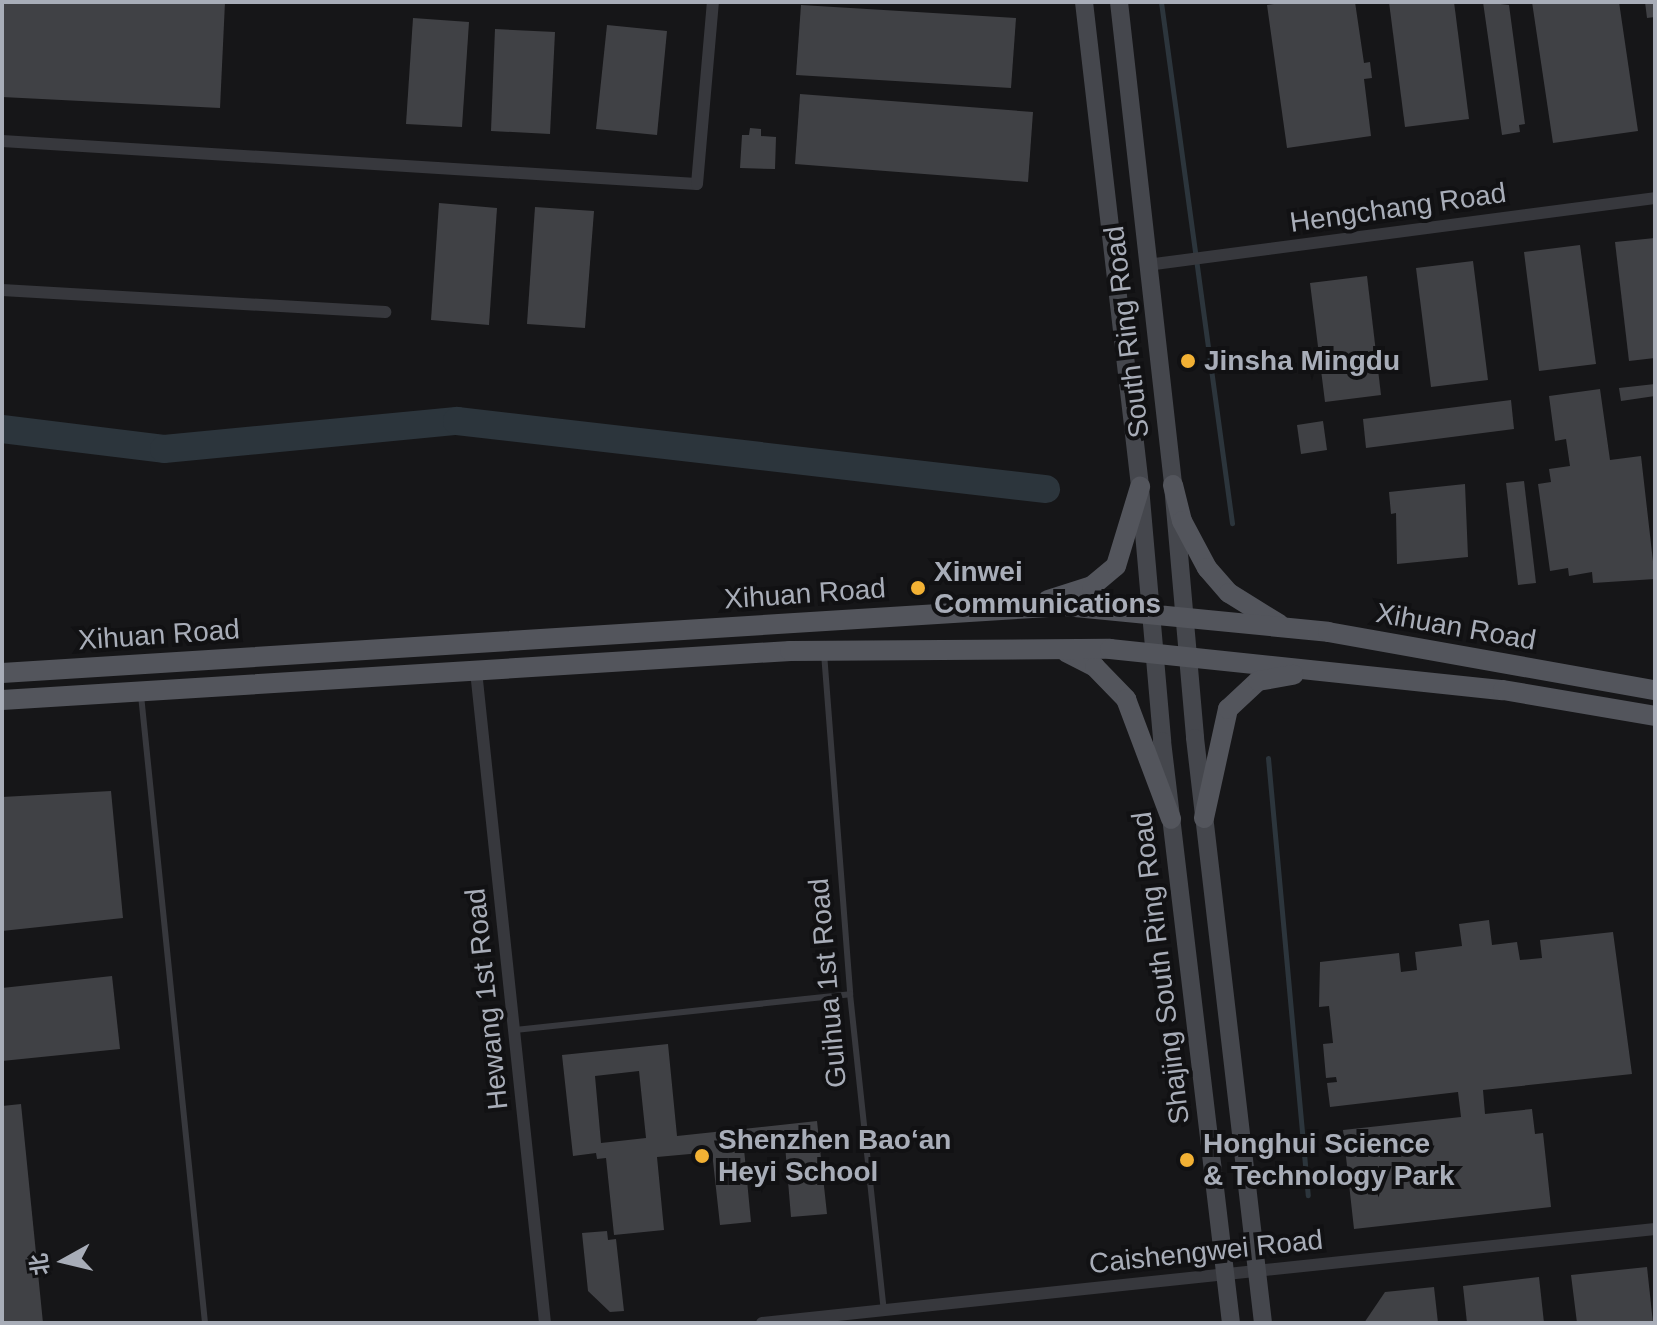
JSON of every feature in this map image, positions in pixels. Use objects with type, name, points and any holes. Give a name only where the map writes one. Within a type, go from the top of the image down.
[{"type":"main road","name":"South Ring Road","points":[[1084,2],[1140,487],[1154,653]]},
{"type":"main road","name":"South Ring Road","points":[[1119,2],[1173,485],[1188,656]]},
{"type":"main road","points":[[1173,485],[1182,521],[1207,568],[1229,593],[1285,628]]},
{"type":"main road","points":[[1023,607],[1105,578],[1123,553],[1140,487]]},
{"type":"main road","name":"Xihuan Road","points":[[2,673],[1023,607],[1151,612],[1285,628],[1655,690]]},
{"type":"main road","points":[[1059,649],[1095,667],[1126,699],[1171,819]]},
{"type":"main road","name":"Xihuan Road","points":[[2,700],[824,651],[1059,649],[1188,656],[1503,690],[1655,716]]},
{"type":"main road","name":"Shajing South Ring Road","points":[[1154,653],[1231,1323]]},
{"type":"main road","points":[[1188,656],[1263,1323]]},
{"type":"main road","points":[[1204,818],[1223,722],[1236,698],[1258,681],[1324,670]]},
{"type":"street","points":[[2,141],[697,184],[713,2]]},
{"type":"street","name":"Hengchang Road","points":[[1147,265],[1655,198]]},
{"type":"street","points":[[2,290],[385,312]]},
{"type":"street","name":"Hewang 1st Road","points":[[476,671],[545,1323]]},
{"type":"street","name":"Caishengwei Road","points":[[762,1323],[1655,1229]]},
{"type":"lane","name":"Guihua 1st Road","points":[[824,651],[850,994],[884,1310]]},
{"type":"lane","points":[[140,692],[205,1323]]},
{"type":"lane","points":[[514,1030],[850,994]]},
{"type":"building","points":[[2,2],[225,2],[220,108],[2,97]]},
{"type":"building","points":[[1355,2],[1364,63],[1370,62],[1372,78],[1364,79],[1371,136],[1287,148],[1267,5]]},
{"type":"building","points":[[1389,2],[1454,2],[1469,119],[1405,127]]},
{"type":"building","points":[[1483,2],[1509,5],[1525,124],[1519,125],[1520,132],[1502,135]]},
{"type":"building","points":[[1532,2],[1619,2],[1638,131],[1553,143]]},
{"type":"building","points":[[1645,2],[1655,2],[1655,17],[1647,18]]},
{"type":"building","points":[[801,5],[1016,18],[1011,88],[796,75]]},
{"type":"building","points":[[413,18],[469,22],[462,127],[406,124]]},
{"type":"building","points":[[607,25],[667,31],[657,135],[596,129]]},
{"type":"building","points":[[495,29],[555,32],[550,134],[491,131]]},
{"type":"building","points":[[800,94],[1033,112],[1028,182],[795,164]]},
{"type":"building","points":[[750,128],[761,129],[761,136],[776,137],[775,169],[740,168],[742,135],[749,135]]},
{"type":"building","points":[[439,203],[497,208],[489,325],[431,320]]},
{"type":"building","points":[[535,207],[594,211],[585,328],[527,324]]},
{"type":"building","points":[[1655,238],[1655,358],[1629,361],[1615,242]]},
{"type":"building","points":[[1580,245],[1596,364],[1539,371],[1524,252]]},
{"type":"building","points":[[1473,261],[1488,380],[1431,387],[1416,268]]},
{"type":"building","points":[[1367,276],[1381,395],[1325,402],[1310,283]]},
{"type":"building","points":[[1655,384],[1655,396],[1621,401],[1619,388]]},
{"type":"building","points":[[1600,389],[1610,460],[1641,456],[1655,579],[1593,583],[1592,572],[1569,576],[1568,568],[1550,571],[1538,484],[1551,482],[1549,469],[1570,466],[1566,439],[1555,441],[1549,396]]},
{"type":"building","points":[[1511,400],[1514,429],[1366,448],[1363,419]]},
{"type":"building","points":[[1323,421],[1327,450],[1301,454],[1297,425]]},
{"type":"building","points":[[1524,481],[1536,583],[1518,585],[1506,483]]},
{"type":"building","points":[[1465,484],[1468,557],[1397,564],[1396,513],[1391,514],[1389,492]]},
{"type":"building","points":[[111,791],[123,918],[2,931],[2,797]]},
{"type":"building","points":[[1489,920],[1492,945],[1517,942],[1520,960],[1542,958],[1540,940],[1613,932],[1632,1074],[1483,1090],[1485,1114],[1532,1109],[1535,1134],[1543,1133],[1551,1207],[1354,1229],[1343,1130],[1461,1117],[1458,1092],[1330,1107],[1327,1083],[1337,1082],[1336,1077],[1326,1078],[1323,1044],[1333,1043],[1329,1006],[1319,1007],[1320,962],[1399,953],[1401,972],[1417,970],[1415,952],[1462,946],[1459,924]]},
{"type":"building","points":[[112,976],[120,1049],[2,1061],[2,988]]},
{"type":"building","points":[[668,1044],[677,1136],[817,1121],[827,1214],[791,1217],[785,1145],[744,1149],[751,1222],[720,1225],[712,1152],[657,1157],[664,1230],[614,1235],[606,1158],[597,1159],[596,1153],[573,1156],[562,1055]],"holes":[[[639,1071],[646,1138],[601,1143],[595,1076]]]},
{"type":"building","points":[[21,1104],[43,1323],[2,1323],[2,1106]]},
{"type":"building","points":[[607,1231],[608,1240],[616,1239],[624,1311],[610,1312],[588,1291],[582,1233]]},
{"type":"building","points":[[1647,1267],[1653,1323],[1577,1323],[1571,1275]]},
{"type":"building","points":[[1539,1277],[1544,1323],[1467,1323],[1463,1286]]},
{"type":"building","points":[[1434,1287],[1438,1323],[1364,1323],[1385,1292]]},
{"type":"waterway","points":[[1161,2],[1232,523]]},
{"type":"waterway","points":[[2,429],[164,449],[457,421],[1046,489]]},
{"type":"waterway","points":[[1268,758],[1308,1195]]},
{"type":"place","name":"Jinsha Mingdu","points":[[1188,361]]},
{"type":"place","name":"Xinwei Communications","points":[[918,588]]},
{"type":"place","name":"Shenzhen Bao‘an Heyi School","points":[[702,1156]]},
{"type":"place","name":"Honghui Science & Technology Park","points":[[1187,1160]]}]
